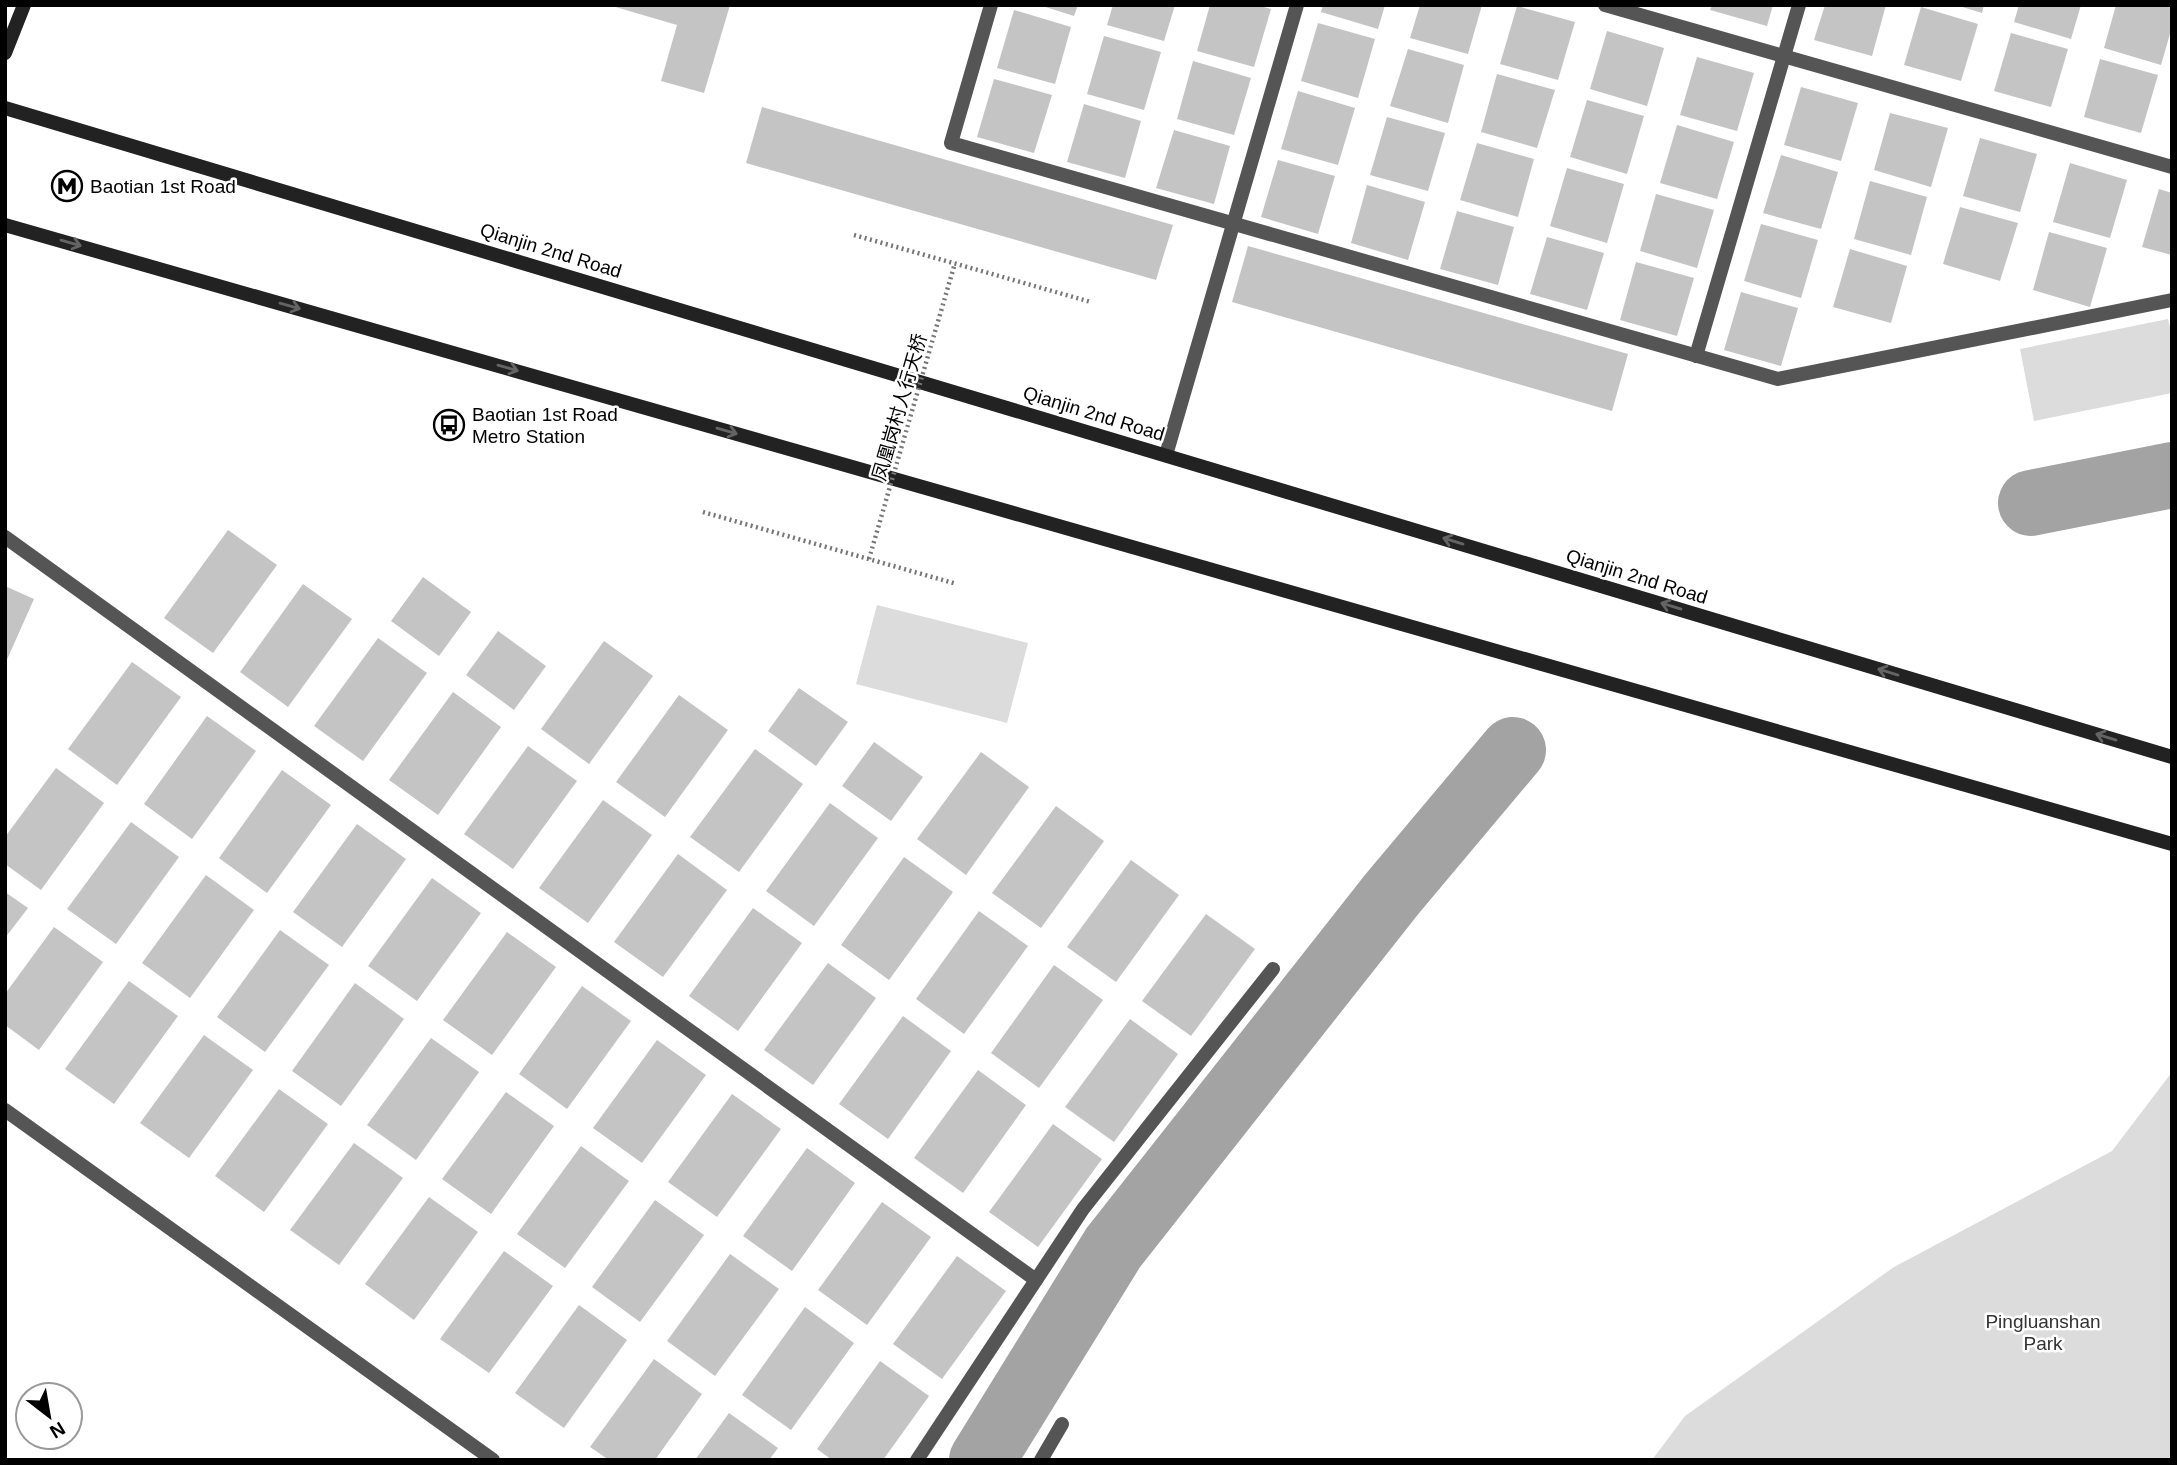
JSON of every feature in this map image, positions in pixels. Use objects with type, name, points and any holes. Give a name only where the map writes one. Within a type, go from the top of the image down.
[{"type":"main road","points":[[5,53],[24,5]]},
{"type":"main road","name":"Qianjin 2nd Road","points":[[5,108],[2172,757]]},
{"type":"main road","points":[[5,225],[2172,844]]},
{"type":"street","points":[[991,5],[951,143],[1778,379],[2172,300]]},
{"type":"street","points":[[1166,455],[1297,5]]},
{"type":"street","points":[[1605,5],[2172,167]]},
{"type":"street","points":[[1696,356],[1799,5]]},
{"type":"street","points":[[5,537],[1036,1280]]},
{"type":"street","points":[[917,1460],[1083,1209],[1273,969]]},
{"type":"street","points":[[5,1110],[493,1460]]},
{"type":"street","points":[[1041,1460],[1062,1424]]},
{"type":"path","points":[[855,235],[1091,302]]},
{"type":"path","name":"凤凰岗村人行天桥","points":[[869,559],[955,263]]},
{"type":"path","points":[[703,512],[957,584]]},
{"type":"green space","points":[[2168,319],[2172,336],[2172,393],[2034,421],[2020,349]]},
{"type":"green space","points":[[877,605],[1028,643],[1007,723],[856,684]]},
{"type":"green space","name":"Pingluanshan Park","points":[[2172,1072],[2172,1460],[1652,1460],[1685,1416],[1894,1267],[2112,1151]]},
{"type":"building","points":[[730,5],[704,93],[661,81],[677,25],[612,6]]},
{"type":"building","points":[[1039,5],[1078,5],[1074,16]]},
{"type":"building","points":[[1113,5],[1175,5],[1164,41],[1107,25]]},
{"type":"building","points":[[1210,5],[1257,5],[1271,9],[1254,67],[1197,51]]},
{"type":"building","points":[[1323,5],[1385,5],[1378,29],[1321,12]]},
{"type":"building","points":[[1420,5],[1482,5],[1468,54],[1410,38]]},
{"type":"building","points":[[1712,5],[1773,5],[1767,26],[1710,10]]},
{"type":"building","points":[[1825,5],[1886,5],[1872,56],[1814,40]]},
{"type":"building","points":[[1956,5],[1984,5],[1982,13]]},
{"type":"building","points":[[2019,5],[2081,5],[2071,39],[2014,22]]},
{"type":"building","points":[[2116,5],[2172,5],[2172,27],[2161,65],[2104,48]]},
{"type":"building","points":[[1517,6],[1575,22],[1558,80],[1500,64]]},
{"type":"building","points":[[1921,7],[1978,24],[1961,81],[1904,65]]},
{"type":"building","points":[[1014,10],[1071,27],[1055,84],[997,68]]},
{"type":"building","points":[[1318,23],[1375,39],[1358,98],[1301,81]]},
{"type":"building","points":[[1607,31],[1664,48],[1647,106],[1590,89]]},
{"type":"building","points":[[2011,33],[2068,49],[2051,107],[1994,91]]},
{"type":"building","points":[[1104,36],[1161,52],[1144,110],[1087,94]]},
{"type":"building","points":[[1408,49],[1464,65],[1448,123],[1390,106]]},
{"type":"building","points":[[1697,57],[1754,73],[1737,131],[1680,115]]},
{"type":"building","points":[[2100,59],[2158,75],[2141,133],[2084,117]]},
{"type":"building","points":[[1193,61],[1251,78],[1234,135],[1177,119]]},
{"type":"building","points":[[1497,74],[1555,90],[1537,148],[1481,132]]},
{"type":"building","points":[[994,79],[1052,95],[1034,153],[977,137]]},
{"type":"building","points":[[1801,87],[1858,103],[1841,161],[1784,145]]},
{"type":"building","points":[[1298,91],[1355,108],[1338,165],[1281,149]]},
{"type":"building","points":[[1587,100],[1644,116],[1627,174],[1570,157]]},
{"type":"building","points":[[1084,104],[1141,121],[1125,178],[1067,162]]},
{"type":"building","points":[[762,107],[1173,225],[1156,280],[746,163]]},
{"type":"building","points":[[1890,113],[1948,128],[1931,187],[1874,170]]},
{"type":"building","points":[[1387,117],[1445,133],[1428,191],[1370,175]]},
{"type":"building","points":[[1677,125],[1734,142],[1717,199],[1660,183]]},
{"type":"building","points":[[1174,130],[1230,146],[1214,204],[1156,188]]},
{"type":"building","points":[[1980,138],[2037,154],[2020,212],[1963,196]]},
{"type":"building","points":[[1477,143],[1534,159],[1518,217],[1460,200]]},
{"type":"building","points":[[1781,155],[1838,172],[1821,229],[1763,213]]},
{"type":"building","points":[[1278,160],[1335,176],[1318,234],[1261,217]]},
{"type":"building","points":[[2070,163],[2127,180],[2110,238],[2053,222]]},
{"type":"building","points":[[1567,168],[1624,184],[1607,243],[1550,226]]},
{"type":"building","points":[[1870,181],[1927,197],[1911,255],[1854,239]]},
{"type":"building","points":[[1367,185],[1425,202],[1408,260],[1351,243]]},
{"type":"building","points":[[2159,189],[2172,193],[2172,255],[2142,247]]},
{"type":"building","points":[[1656,194],[1714,210],[1697,268],[1640,251]]},
{"type":"building","points":[[1960,207],[2018,223],[2000,281],[1943,264]]},
{"type":"building","points":[[1457,211],[1514,227],[1498,285],[1440,269]]},
{"type":"building","points":[[1761,224],[1818,240],[1801,298],[1744,281]]},
{"type":"building","points":[[2049,232],[2107,248],[2090,307],[2033,290]]},
{"type":"building","points":[[1547,237],[1604,253],[1587,310],[1530,294]]},
{"type":"building","points":[[1248,246],[1628,354],[1612,411],[1232,302]]},
{"type":"building","points":[[1850,249],[1907,266],[1891,323],[1833,307]]},
{"type":"building","points":[[1636,262],[1694,278],[1677,336],[1620,320]]},
{"type":"building","points":[[1741,292],[1798,308],[1781,366],[1724,350]]},
{"type":"building","points":[[228,530],[277,565],[213,653],[164,618]]},
{"type":"building","points":[[423,577],[471,612],[439,656],[391,621]]},
{"type":"building","points":[[303,584],[352,619],[288,707],[240,672]]},
{"type":"building","points":[[5,586],[34,599],[5,664]]},
{"type":"building","points":[[498,631],[546,666],[514,710],[466,675]]},
{"type":"building","points":[[378,638],[427,673],[363,761],[314,726]]},
{"type":"building","points":[[604,641],[653,676],[589,764],[541,729]]},
{"type":"building","points":[[132,662],[181,697],[117,785],[68,749]]},
{"type":"building","points":[[799,688],[848,722],[816,766],[768,731]]},
{"type":"building","points":[[453,692],[501,727],[438,815],[389,780]]},
{"type":"building","points":[[679,695],[728,730],[665,817],[616,782]]},
{"type":"building","points":[[207,716],[256,751],[192,839],[144,804]]},
{"type":"building","points":[[874,742],[923,777],[891,821],[842,786]]},
{"type":"building","points":[[528,746],[577,781],[513,869],[464,834]]},
{"type":"building","points":[[755,749],[803,784],[739,872],[690,837]]},
{"type":"building","points":[[981,752],[1029,787],[966,875],[917,839]]},
{"type":"building","points":[[56,768],[104,803],[41,890],[5,864],[5,837]]},
{"type":"building","points":[[282,770],[331,805],[267,893],[219,858]]},
{"type":"building","points":[[603,800],[652,835],[588,923],[539,888]]},
{"type":"building","points":[[830,803],[878,838],[814,926],[766,891]]},
{"type":"building","points":[[1056,806],[1104,841],[1041,928],[992,893]]},
{"type":"building","points":[[131,822],[179,857],[116,944],[67,909]]},
{"type":"building","points":[[357,824],[406,859],[342,947],[293,912]]},
{"type":"building","points":[[678,854],[727,890],[663,977],[614,942]]},
{"type":"building","points":[[904,857],[953,892],[889,980],[841,945]]},
{"type":"building","points":[[1131,860],[1179,895],[1116,982],[1067,947]]},
{"type":"building","points":[[206,875],[254,910],[190,998],[142,963]]},
{"type":"building","points":[[432,878],[481,913],[417,1001],[368,966]]},
{"type":"building","points":[[5,892],[28,908],[5,938]]},
{"type":"building","points":[[753,908],[802,943],[738,1031],[689,996]]},
{"type":"building","points":[[979,911],[1028,946],[964,1034],[916,999]]},
{"type":"building","points":[[1206,914],[1255,949],[1191,1036],[1142,1001]]},
{"type":"building","points":[[54,927],[103,962],[39,1050],[5,1025],[5,994]]},
{"type":"building","points":[[280,930],[329,965],[265,1052],[217,1017]]},
{"type":"building","points":[[507,932],[556,967],[492,1055],[443,1020]]},
{"type":"building","points":[[828,963],[876,998],[813,1085],[764,1050]]},
{"type":"building","points":[[1054,965],[1103,1000],[1039,1088],[991,1053]]},
{"type":"building","points":[[129,981],[178,1016],[114,1104],[65,1069]]},
{"type":"building","points":[[355,983],[404,1019],[341,1106],[292,1071]]},
{"type":"building","points":[[582,986],[631,1021],[567,1109],[519,1074]]},
{"type":"building","points":[[903,1016],[951,1051],[888,1139],[839,1104]]},
{"type":"building","points":[[1130,1019],[1178,1054],[1114,1142],[1065,1107]]},
{"type":"building","points":[[204,1035],[253,1070],[189,1158],[140,1123]]},
{"type":"building","points":[[431,1038],[479,1072],[416,1160],[367,1125]]},
{"type":"building","points":[[657,1040],[706,1075],[642,1163],[593,1128]]},
{"type":"building","points":[[978,1070],[1026,1105],[963,1193],[914,1158]]},
{"type":"building","points":[[279,1089],[328,1124],[264,1212],[215,1176]]},
{"type":"building","points":[[506,1092],[554,1126],[491,1214],[442,1179]]},
{"type":"building","points":[[732,1094],[781,1129],[717,1217],[668,1182]]},
{"type":"building","points":[[1053,1124],[1102,1159],[1038,1247],[989,1212]]},
{"type":"building","points":[[354,1143],[403,1178],[339,1265],[290,1230]]},
{"type":"building","points":[[581,1146],[629,1181],[565,1268],[517,1234]]},
{"type":"building","points":[[807,1148],[855,1183],[792,1271],[743,1236]]},
{"type":"building","points":[[429,1197],[478,1232],[414,1320],[365,1284]]},
{"type":"building","points":[[655,1200],[704,1235],[640,1322],[592,1287]]},
{"type":"building","points":[[882,1202],[931,1237],[867,1325],[818,1290]]},
{"type":"building","points":[[504,1251],[553,1286],[489,1373],[440,1339]]},
{"type":"building","points":[[730,1254],[779,1289],[715,1376],[667,1341]]},
{"type":"building","points":[[957,1256],[1006,1291],[942,1379],[893,1344]]},
{"type":"building","points":[[579,1305],[627,1340],[564,1428],[515,1393]]},
{"type":"building","points":[[805,1307],[854,1343],[791,1430],[742,1395]]},
{"type":"building","points":[[654,1359],[702,1394],[655,1460],[609,1460],[590,1447]]},
{"type":"building","points":[[880,1361],[929,1396],[883,1460],[832,1460],[817,1449]]},
{"type":"building","points":[[729,1413],[778,1448],[769,1460],[695,1460]]},
{"type":"waterway","points":[[2031,503],[2172,475]]},
{"type":"waterway","points":[[982,1460],[1113,1248],[1392,894],[1513,750]]},
{"type":"place","name":"Baotian 1st Road","points":[[67,186]]},
{"type":"place","name":"Baotian 1st Road Metro Station","points":[[449,425]]}]
